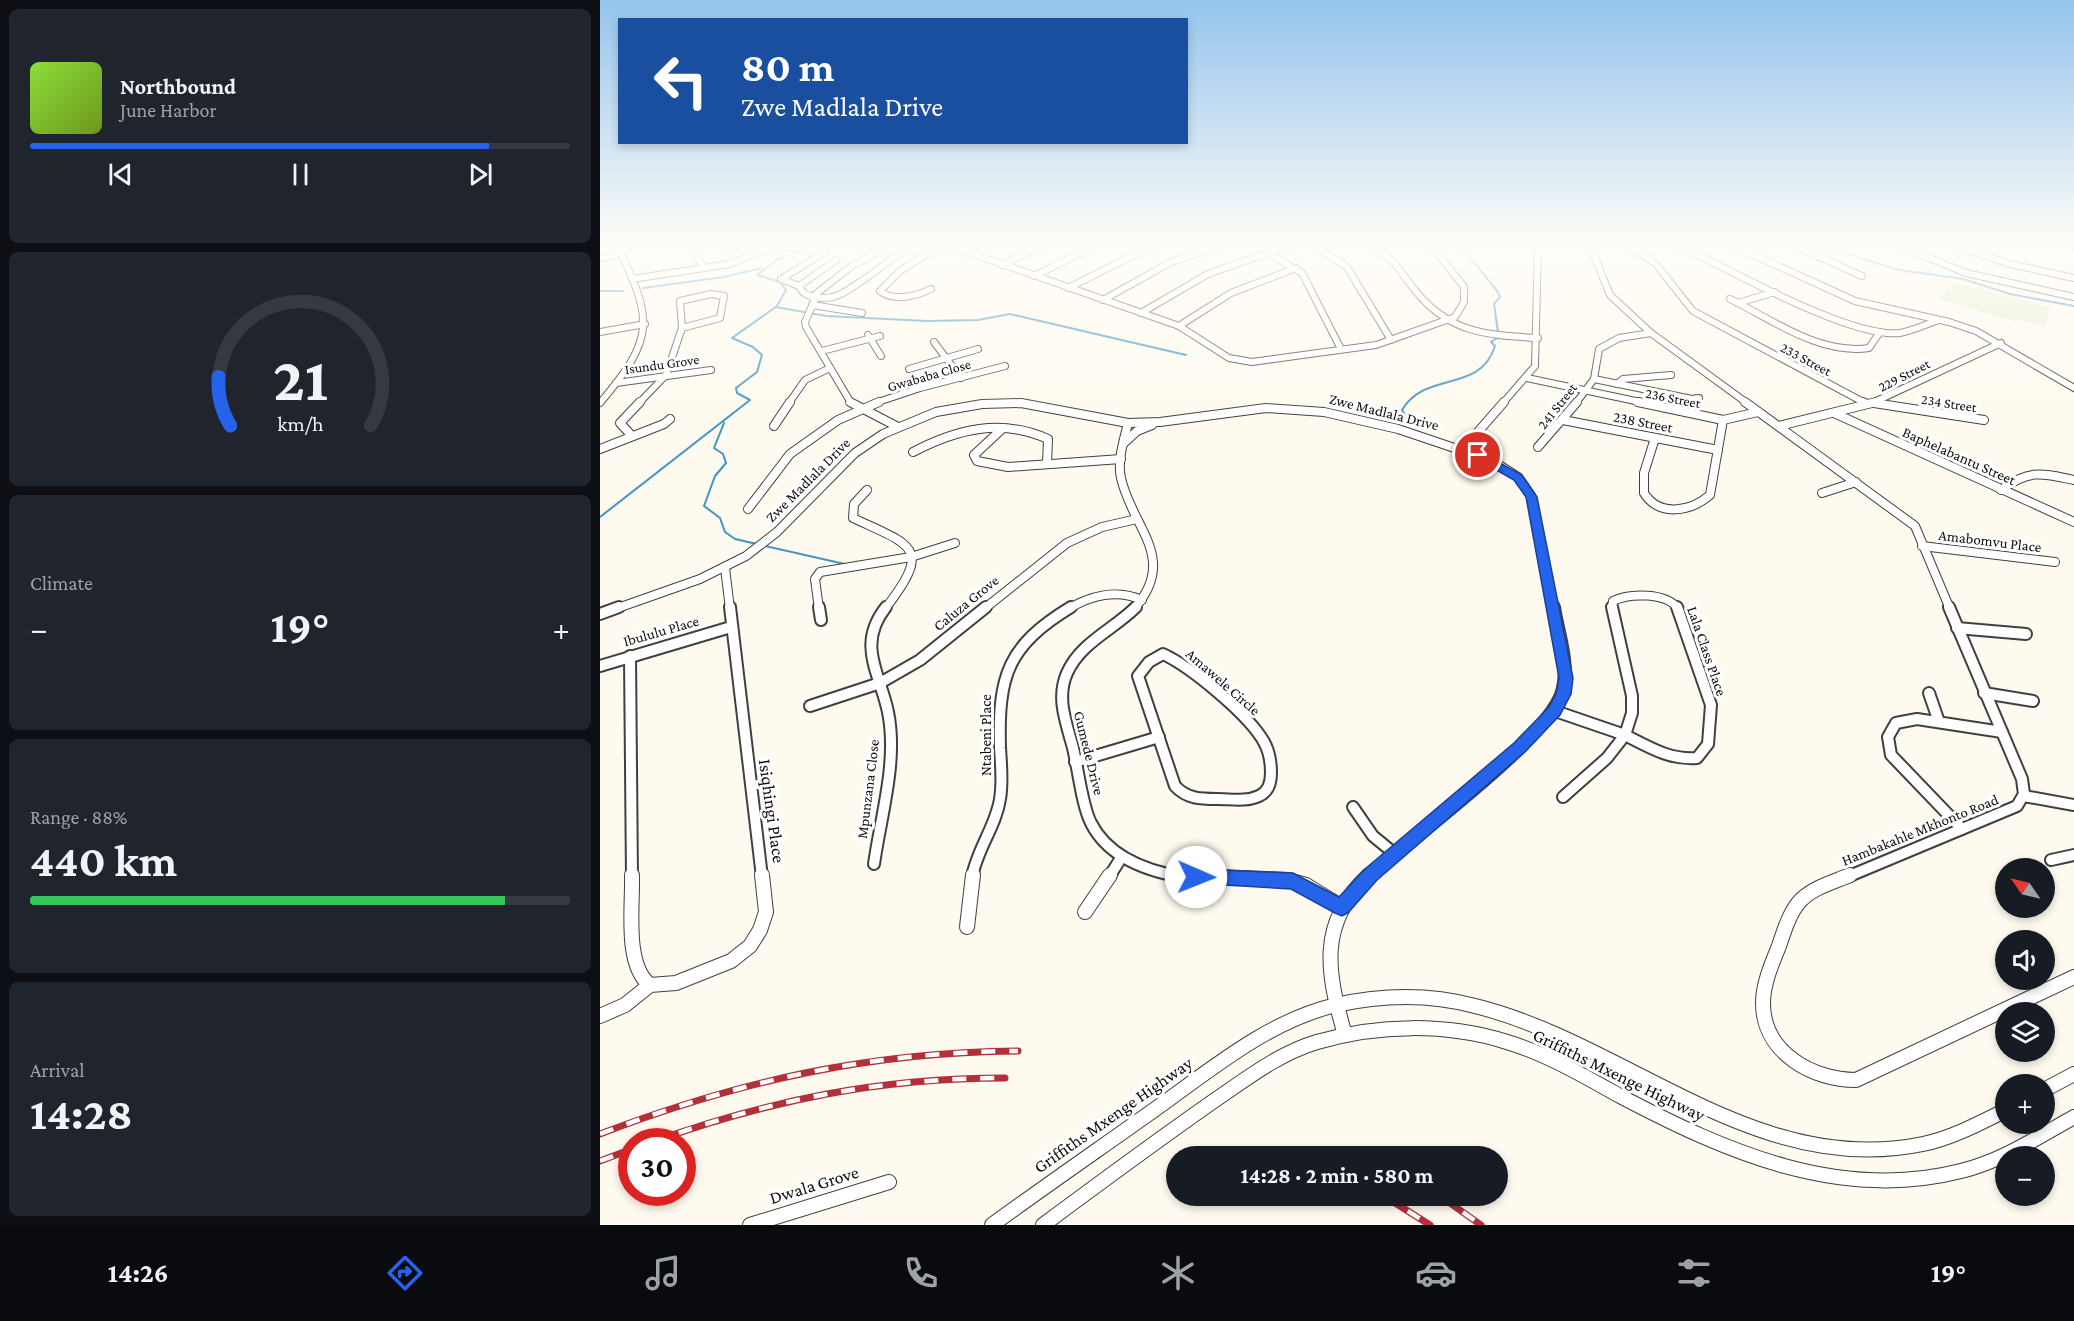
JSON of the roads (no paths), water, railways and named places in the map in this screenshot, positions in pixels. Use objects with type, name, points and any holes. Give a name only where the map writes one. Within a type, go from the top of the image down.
[{"type":"street","points":[[600,403],[634,357],[645,324],[641,302]]},
{"type":"street","points":[[632,436],[620,423],[666,375],[682,328],[680,302]]},
{"type":"street","points":[[682,328],[720,318],[723,302]]},
{"type":"street","points":[[1109,302],[1179,326],[1229,358],[1244,362],[1370,347],[1453,318],[1459,313],[1464,302]]},
{"type":"street","points":[[1141,313],[1159,302]]},
{"type":"street","points":[[1179,326],[1217,302]]},
{"type":"street","points":[[1317,302],[1341,349]]},
{"type":"street","points":[[1368,302],[1391,340]]},
{"type":"street","points":[[1423,302],[1443,320],[1477,332],[1538,338]]},
{"type":"street","points":[[1463,449],[1527,378],[1535,366],[1538,302]]},
{"type":"street","points":[[1618,302],[1651,333],[1915,526],[2022,779],[2024,796],[2074,805]]},
{"type":"street","name":"233 Street","points":[[1686,302],[1693,311],[1865,404]]},
{"type":"street","points":[[1796,302],[1819,313],[1880,332],[1908,332],[1939,320]]},
{"type":"street","points":[[1860,302],[1976,331],[2001,343],[2074,388]]},
{"type":"street","points":[[1738,303],[1811,338],[1841,349],[1869,348],[1880,332]]},
{"type":"street","points":[[862,313],[846,313],[812,305],[805,322],[806,327],[822,351],[846,398],[860,408],[898,427]]},
{"type":"street","points":[[600,332],[645,324]]},
{"type":"street","name":"241 Street","points":[[1538,447],[1563,420],[1594,379],[1599,349],[1618,338],[1651,333]]},
{"type":"street","points":[[822,351],[880,336]]},
{"type":"street","points":[[869,337],[881,356]]},
{"type":"street","points":[[934,342],[961,378]]},
{"type":"street","name":"229 Street","points":[[1779,426],[1865,404],[1874,404],[2001,343]]},
{"type":"street","points":[[909,369],[978,349]]},
{"type":"street","name":"Gwababa Close","points":[[748,509],[789,456],[860,408],[1005,366]]},
{"type":"street","points":[[774,426],[805,380],[830,368]]},
{"type":"street","name":"Isundu Grove","points":[[616,383],[711,370]]},
{"type":"street","name":"241 Street","points":[[1617,384],[1623,379],[1671,375]]},
{"type":"street","name":"236 Street","points":[[1527,378],[1582,392],[1723,420],[1758,412]]},
{"type":"street","name":"241 Street","points":[[1594,379],[1692,399],[1699,398]]},
{"type":"street","name":"Zwe Madlala Drive","points":[[600,614],[725,568],[777,532],[855,453],[898,427],[945,410],[1002,403],[1040,406],[1128,423],[1160,422],[1238,410],[1289,408],[1355,417],[1463,449],[1508,469],[1518,477],[1532,497],[1566,678],[1564,694],[1555,711],[1520,748],[1361,884],[1342,907],[1332,934],[1328,963],[1336,1005],[1345,1035]]},
{"type":"street","name":"234 Street","points":[[1874,404],[1984,420]]},
{"type":"street","name":"Baphelabantu Street","points":[[1834,413],[2074,522]]},
{"type":"street","points":[[600,449],[670,419]]},
{"type":"street","name":"238 Street","points":[[1563,420],[1718,450]]},
{"type":"street","points":[[1655,438],[1642,482],[1644,492],[1655,504],[1674,510],[1695,506],[1710,495],[1723,420]]},
{"type":"street","points":[[1124,443],[1137,431],[1160,422]]},
{"type":"street","name":"Gumede Drive","points":[[1128,423],[1121,459],[1121,477],[1137,519],[1156,555],[1152,584],[1142,600],[1086,644],[1073,660],[1064,677],[1060,696],[1091,823],[1103,840],[1121,858],[1151,871],[1175,877],[1293,881],[1342,907]]},
{"type":"street","points":[[913,452],[954,432],[978,428],[1003,428],[1048,439],[1047,464]]},
{"type":"street","points":[[1003,428],[977,450],[974,455],[976,461],[999,467],[1121,459]]},
{"type":"street","points":[[2001,490],[2022,474],[2029,472],[2074,480]]},
{"type":"street","points":[[1822,492],[1856,482]]},
{"type":"street","points":[[867,490],[854,504],[853,518],[898,537],[908,545],[911,557]]},
{"type":"street","name":"Caluza Grove","points":[[810,706],[880,683],[920,660],[1067,543],[1102,528],[1137,519]]},
{"type":"street","points":[[821,620],[815,579],[828,569],[911,557],[955,543]]},
{"type":"street","name":"Amabomvu Place","points":[[1922,546],[2055,562]]},
{"type":"street","name":"Mpunzana Close","points":[[874,864],[891,748],[890,719],[871,642],[872,628],[909,573],[911,557]]},
{"type":"street","name":"Isiqhingi Place","points":[[650,985],[676,984],[731,961],[750,946],[760,930],[766,912],[725,568]]},
{"type":"street","name":"Ntabeni Place","points":[[967,927],[973,869],[999,803],[1002,784],[999,701],[1003,680],[1011,660],[1024,641],[1047,620],[1076,604],[1109,593],[1133,595],[1142,600]]},
{"type":"street","name":"Lala Class Place","points":[[1555,711],[1625,736],[1656,753],[1674,759],[1697,758],[1708,744],[1710,705],[1680,611],[1666,600],[1622,597],[1616,599],[1611,605],[1633,702],[1632,719],[1625,736],[1618,746],[1563,797]]},
{"type":"street","name":"Ibululu Place","points":[[600,666],[731,627]]},
{"type":"street","points":[[1957,628],[2026,634]]},
{"type":"street","name":"Amawele Circle","points":[[1163,654],[1179,660],[1250,724],[1263,739],[1270,768],[1270,781],[1266,791],[1250,798],[1198,799],[1180,793],[1159,737],[1138,676],[1149,662],[1163,654]]},
{"type":"street","points":[[600,1016],[626,1005],[650,985],[641,978],[635,967],[633,954],[630,656]]},
{"type":"street","points":[[1929,693],[1939,722]]},
{"type":"street","points":[[1985,694],[2033,701]]},
{"type":"street","points":[[1962,829],[1898,764],[1887,748],[1888,737],[1896,723],[1917,719],[2002,732]]},
{"type":"street","points":[[1075,762],[1159,737]]},
{"type":"street","name":"Hambakahle Mkhonto Road","points":[[2024,796],[2017,806],[1817,888],[1800,900],[1791,914],[1764,988],[1762,1006],[1766,1025],[1779,1047],[1798,1064],[1817,1075],[1845,1081],[1856,1080],[2074,977]]},
{"type":"street","points":[[1353,807],[1373,836],[1395,854]]},
{"type":"street","points":[[1085,912],[1121,858]]},
{"type":"street","points":[[2055,860],[2073,858]]},
{"type":"street","name":"Griffiths Mxenge Highway","points":[[992,1225],[1228,1057],[1260,1037],[1336,1005],[1380,998],[1430,998],[1469,1003],[1502,1012],[1564,1038],[1697,1105],[1754,1129],[1799,1142],[1841,1149],[1888,1149],[1936,1141],[1995,1116]]},
{"type":"street","name":"Griffiths Mxenge Highway","points":[[1043,1225],[1245,1079],[1279,1058],[1314,1043],[1388,1028],[1429,1028],[1508,1043],[1555,1061],[1682,1128],[1736,1153],[1838,1180],[1879,1183],[1924,1179],[1963,1171],[2004,1154],[2074,1117]]},
{"type":"street","points":[[2055,1084],[2074,1074]]},
{"type":"street","name":"Dwala Grove","points":[[750,1225],[889,1182]]},
{"type":"waterway","points":[[600,517],[750,400],[737,393],[736,388],[757,372],[762,355],[753,347],[732,338],[779,302]]},
{"type":"waterway","points":[[1496,302],[1498,332]]},
{"type":"waterway","points":[[2054,302],[2074,306]]},
{"type":"waterway","points":[[776,307],[826,316],[927,321],[978,320],[1010,314],[1186,355]]},
{"type":"waterway","points":[[1406,417],[1402,410],[1412,398],[1425,390],[1478,371],[1488,361],[1495,346],[1491,342],[1497,338]]},
{"type":"waterway","points":[[724,423],[714,448],[723,454],[726,463],[715,476],[704,506],[720,518],[725,532],[735,539],[849,565]]},
{"type":"railway","points":[[600,1134],[703,1099],[805,1073],[909,1057],[1018,1051]]},
{"type":"railway","points":[[693,1128],[782,1103],[869,1087],[958,1079],[1005,1078]]},
{"type":"railway","points":[[600,1161],[618,1154]]},
{"type":"railway","points":[[1400,1206],[1430,1225]]},
{"type":"railway","points":[[1454,1206],[1481,1225]]}]
